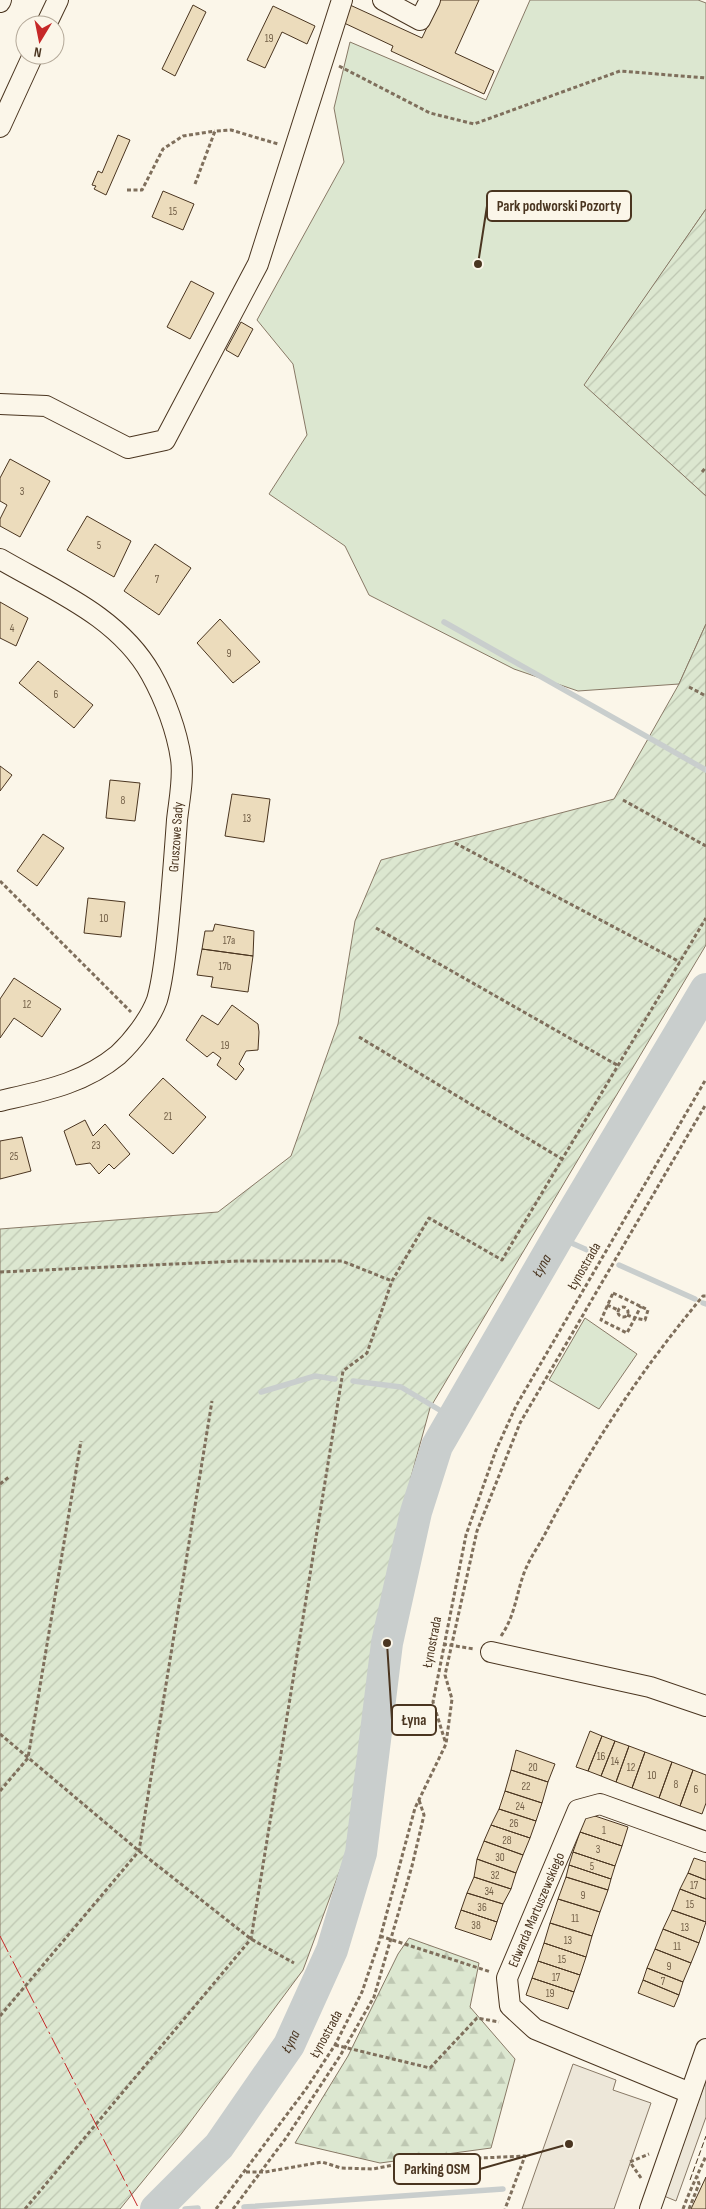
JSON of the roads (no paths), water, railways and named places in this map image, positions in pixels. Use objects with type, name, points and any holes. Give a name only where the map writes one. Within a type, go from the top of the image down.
[{"type":"street","points":[[0,404],[46,406],[128,448],[165,440],[258,264],[342,0]]},
{"type":"street","points":[[384,0],[420,20],[430,0]]},
{"type":"street","points":[[48,15],[51,2]]},
{"type":"street","points":[[0,127],[28,65]]},
{"type":"street","name":"Gruszowe Sady","points":[[0,559],[101,617],[129,642],[151,674],[172,722],[182,761],[169,927],[157,1000],[143,1025],[118,1054],[87,1077],[50,1090],[0,1101]]},
{"type":"street","points":[[491,1652],[650,1687],[706,1706]]},
{"type":"street","name":"Edwarda Martuszewskiego","points":[[690,2093],[639,2074],[535,2029],[510,2006],[507,1978],[578,1810],[600,1804],[706,1842]]},
{"type":"street","points":[[650,2209],[706,2049]]},
{"type":"waterway","points":[[444,622],[706,770]]},
{"type":"waterway","name":"Łyna","points":[[156,2209],[219,2146],[289,2045],[332,1950],[361,1853],[387,1643],[416,1512],[437,1446],[558,1237],[706,989]]},
{"type":"waterway","points":[[558,1237],[594,1253]]},
{"type":"waterway","points":[[619,1265],[695,1299]]},
{"type":"waterway","points":[[261,1392],[315,1376],[335,1379]]},
{"type":"waterway","points":[[353,1381],[401,1387],[453,1418]]},
{"type":"waterway","points":[[244,2207],[503,2189]]},
{"type":"waterway","points":[[185,2209],[198,2208]]},
{"type":"place","name":"Park podworski Pozorty","points":[[478,264]]},
{"type":"place","name":"Łyna","points":[[387,1643]]},
{"type":"place","name":"Parking OSM","points":[[569,2144]]}]
